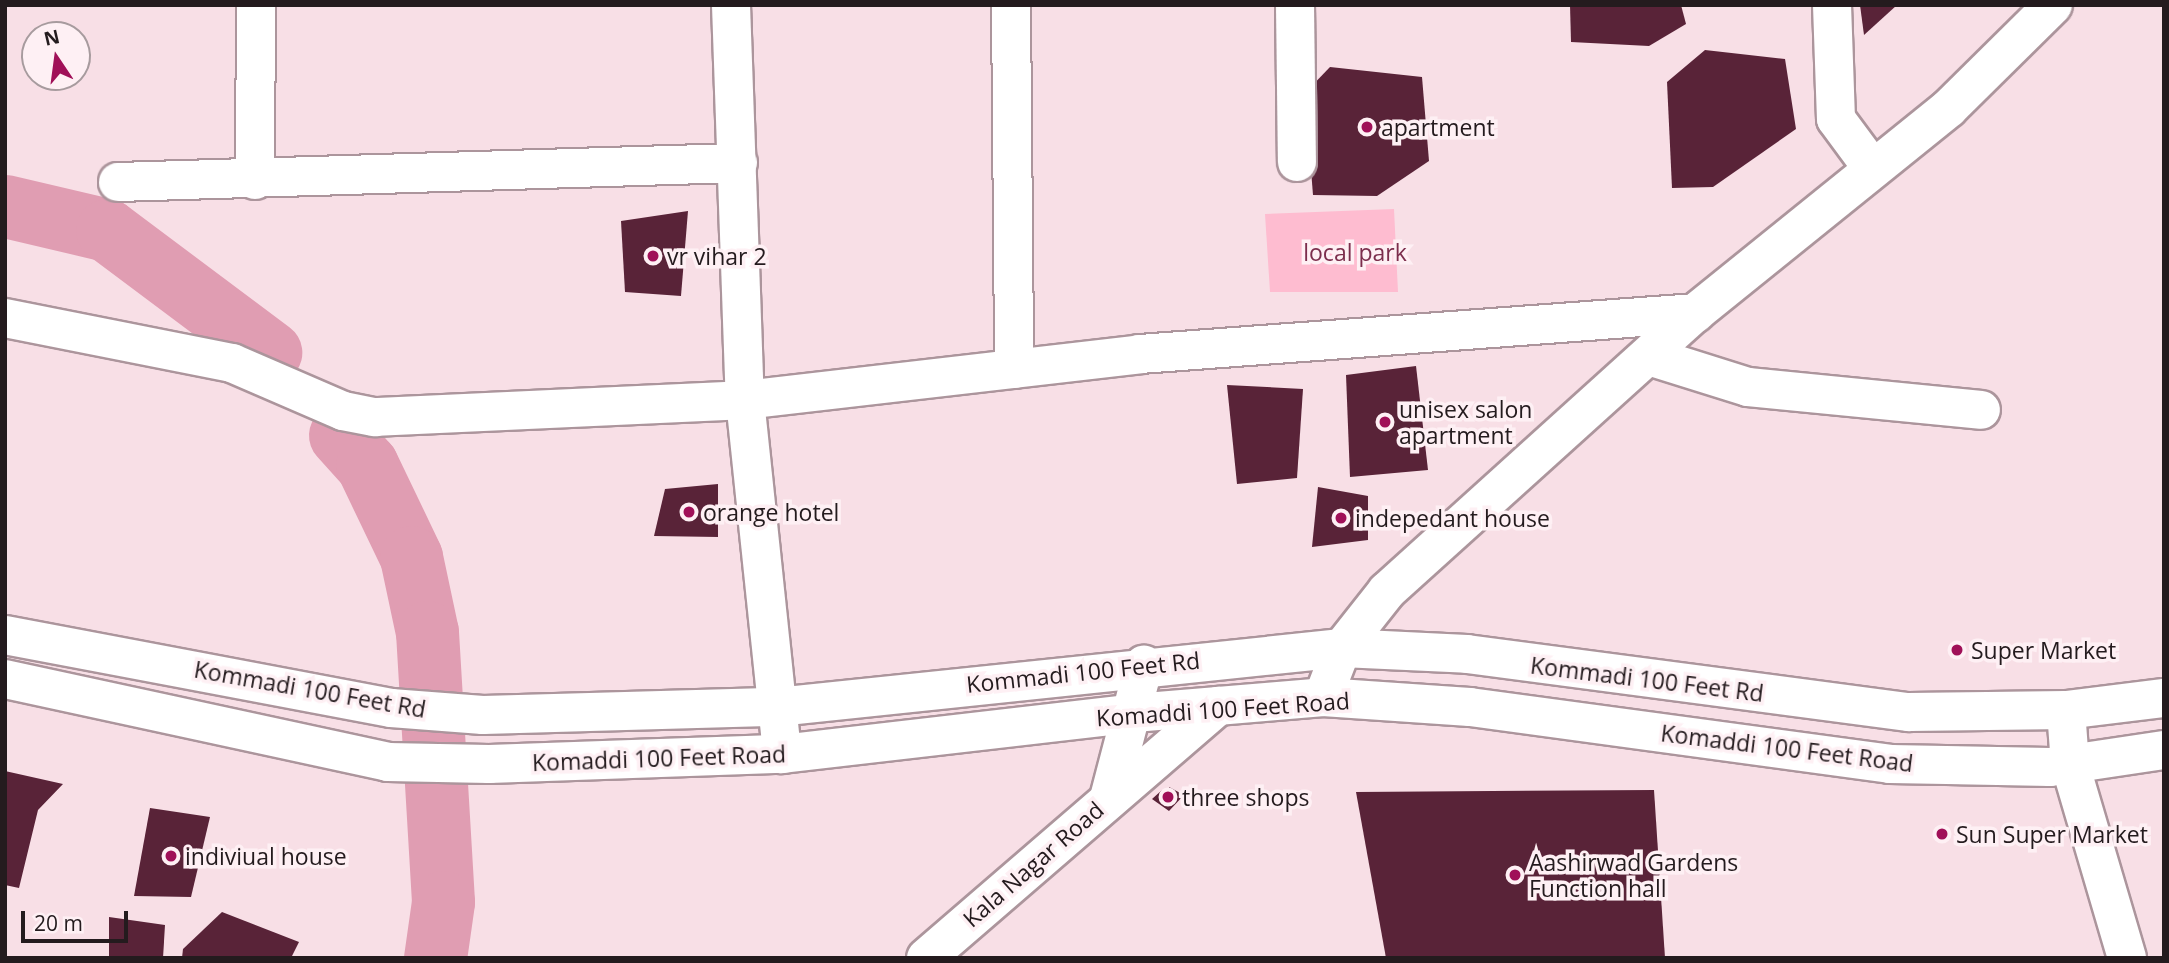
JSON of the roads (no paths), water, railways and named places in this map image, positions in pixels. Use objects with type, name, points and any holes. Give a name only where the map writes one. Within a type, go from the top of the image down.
[{"type":"street","points":[[255,180],[256,5]]},
{"type":"street","points":[[731,5],[745,400],[782,754]]},
{"type":"street","points":[[1011,5],[1014,369]]},
{"type":"street","points":[[1295,5],[1297,162]]},
{"type":"street","points":[[1832,5],[1836,119],[1873,169]]},
{"type":"street","points":[[1323,697],[1342,648],[1387,591],[1695,313],[1949,108],[2053,5]]},
{"type":"street","points":[[118,182],[255,180],[738,163]]},
{"type":"street","points":[[5,318],[232,363],[343,411],[376,417],[745,400],[1140,354],[1695,313]]},
{"type":"street","points":[[1648,356],[1748,387],[1981,410]]},
{"type":"street","name":"Kommadi 100 Feet Rd","points":[[5,635],[391,708],[484,715],[776,707],[1144,665],[1342,648],[1467,654],[1909,712],[2066,710],[2164,698]]},
{"type":"street","name":"Kala Nagar Road","points":[[1109,797],[1134,713],[1144,665]]},
{"type":"street","name":"Komaddi 100 Feet Road","points":[[5,679],[388,762],[489,764],[782,754],[1134,713],[1323,697],[1470,707],[1889,764],[2070,764],[2164,750]]},
{"type":"street","name":"Kala Nagar Road","points":[[926,958],[1109,797],[1218,706]]},
{"type":"street","points":[[2066,710],[2070,764],[2127,958]]},
{"type":"waterway","points":[[5,206],[107,230],[270,352]]},
{"type":"waterway","points":[[340,435],[367,465],[411,557],[427,632],[443,902],[435,958]]},
{"type":"place","name":"apartment","points":[[1367,127]]},
{"type":"place","name":"vr vihar 2","points":[[653,256]]},
{"type":"place","name":"unisex salon apartment","points":[[1385,422]]},
{"type":"place","name":"orange hotel","points":[[689,512]]},
{"type":"place","name":"indepedant house","points":[[1341,518]]},
{"type":"place","name":"Super Market","points":[[1957,650]]},
{"type":"place","name":"three shops","points":[[1168,797]]},
{"type":"place","name":"Sun Super Market","points":[[1942,834]]},
{"type":"place","name":"indiviual house","points":[[171,856]]},
{"type":"place","name":"Aashirwad Gardens Function hall","points":[[1515,875]]},
{"type":"park label","name":"local park","points":[[1355,252]]}]
